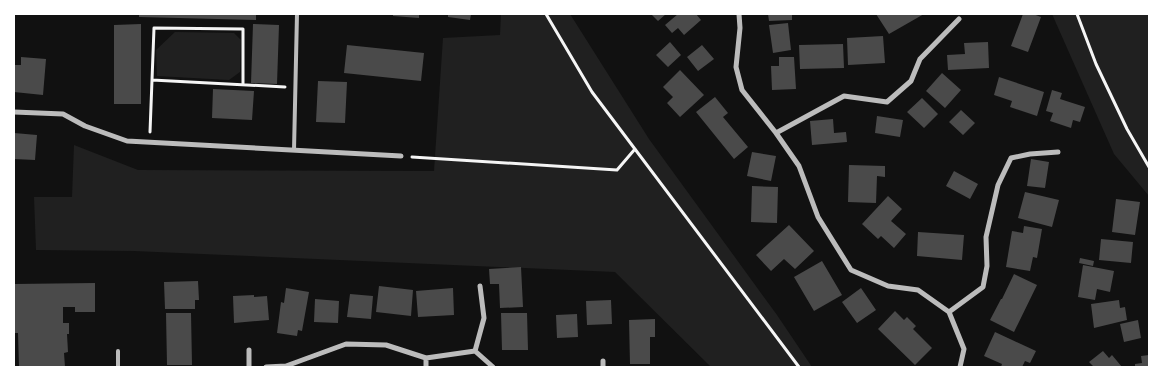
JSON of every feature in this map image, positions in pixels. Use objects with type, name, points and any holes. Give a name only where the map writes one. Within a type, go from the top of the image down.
[{"type":"street","points":[[739,14],[740,28],[736,67],[742,90],[799,166],[818,217],[851,270],[888,286],[918,290],[950,312],[964,349],[960,367]]},
{"type":"street","points":[[776,133],[844,96],[887,102],[911,81],[920,59],[959,19]]},
{"type":"street","points":[[14,112],[63,114],[85,126],[126,141],[401,156]]},
{"type":"street","points":[[950,312],[984,287],[987,266],[986,237],[998,185],[1011,158],[1030,154],[1058,152]]},
{"type":"street","points":[[475,351],[484,318],[480,286]]},
{"type":"street","points":[[266,367],[286,366],[346,344],[386,345],[426,358],[475,351]]},
{"type":"street","points":[[249,350],[249,367]]},
{"type":"street","points":[[475,351],[492,367]]},
{"type":"street","points":[[426,358],[426,367]]},
{"type":"street","points":[[603,361],[603,367]]},
{"type":"lane","points":[[294,150],[297,14]]},
{"type":"lane","points":[[118,351],[118,367]]},
{"type":"path","points":[[546,14],[592,92],[799,367]]},
{"type":"path","points":[[1077,14],[1096,64],[1127,129],[1149,167]]},
{"type":"path","points":[[150,142],[154,28],[243,29],[243,85]]},
{"type":"path","points":[[152,80],[295,88]]},
{"type":"path","points":[[401,156],[617,170],[635,149]]},
{"type":"shaded area","points":[[501,14],[570,14],[649,139],[777,315],[812,367],[711,367],[615,272],[134,251],[36,250],[34,197],[72,197],[74,145],[138,170],[434,171],[443,38],[500,35]]},
{"type":"shaded area","points":[[1052,14],[1149,14],[1149,196],[1114,154]]},
{"type":"shaded area","points":[[175,32],[234,33],[241,40],[240,72],[229,80],[157,76],[156,50]]},
{"type":"building","points":[[139,14],[256,14],[256,20],[139,17]]},
{"type":"building","points":[[393,14],[419,14],[419,18],[393,16]]},
{"type":"building","points":[[448,14],[471,14],[470,20],[448,17]]},
{"type":"building","points":[[651,14],[666,14],[658,21]]},
{"type":"building","points":[[678,14],[696,14],[701,20],[684,35],[678,28],[672,33],[665,25]]},
{"type":"building","points":[[768,14],[792,14],[792,20],[769,21]]},
{"type":"building","points":[[876,14],[924,14],[889,34]]},
{"type":"building","points":[[1023,14],[1033,14],[1041,17],[1028,52],[1011,46]]},
{"type":"building","points":[[788,23],[791,50],[773,53],[769,25]]},
{"type":"building","points":[[141,24],[141,104],[114,104],[114,25]]},
{"type":"building","points":[[253,24],[279,25],[277,84],[251,83]]},
{"type":"building","points":[[883,36],[885,63],[848,65],[847,38]]},
{"type":"building","points":[[670,42],[681,55],[668,67],[656,55]]},
{"type":"building","points":[[988,42],[989,68],[948,70],[947,55],[965,54],[964,43]]},
{"type":"building","points":[[843,44],[844,68],[800,69],[799,45]]},
{"type":"building","points":[[347,45],[424,53],[421,81],[344,73]]},
{"type":"building","points":[[702,45],[714,59],[698,71],[687,57]]},
{"type":"building","points":[[21,57],[46,59],[43,95],[14,92],[14,65],[21,65]]},
{"type":"building","points":[[779,57],[794,57],[796,89],[772,90],[771,66],[779,66]]},
{"type":"building","points":[[680,70],[704,95],[680,117],[667,103],[673,97],[663,87]]},
{"type":"building","points":[[942,73],[961,90],[945,108],[926,91]]},
{"type":"building","points":[[999,77],[1044,92],[1037,116],[1010,107],[1012,101],[994,95]]},
{"type":"building","points":[[318,81],[347,82],[345,123],[316,122]]},
{"type":"building","points":[[213,89],[254,91],[252,120],[212,118]]},
{"type":"building","points":[[1052,90],[1062,93],[1060,99],[1085,107],[1080,122],[1073,120],[1071,128],[1050,121],[1053,113],[1046,111]]},
{"type":"building","points":[[715,97],[728,113],[723,117],[748,147],[734,159],[696,112]]},
{"type":"building","points":[[922,98],[938,114],[924,128],[907,112]]},
{"type":"building","points":[[961,110],[975,123],[963,135],[949,122]]},
{"type":"building","points":[[877,116],[903,120],[900,137],[875,133]]},
{"type":"building","points":[[833,119],[834,133],[846,132],[847,142],[812,145],[810,121]]},
{"type":"building","points":[[14,133],[37,135],[35,160],[14,159]]},
{"type":"building","points":[[752,152],[776,156],[771,181],[747,176]]},
{"type":"building","points":[[1031,159],[1049,162],[1045,188],[1027,186]]},
{"type":"building","points":[[849,165],[885,166],[885,177],[877,176],[876,203],[848,202]]},
{"type":"building","points":[[954,171],[978,184],[970,199],[946,186]]},
{"type":"building","points":[[752,186],[778,187],[777,223],[751,222]]},
{"type":"building","points":[[1025,192],[1059,200],[1052,227],[1018,218]]},
{"type":"building","points":[[888,196],[902,209],[891,221],[906,234],[894,248],[881,236],[878,239],[862,224]]},
{"type":"building","points":[[1116,199],[1140,202],[1135,235],[1112,232]]},
{"type":"building","points":[[789,225],[814,251],[795,269],[784,259],[771,271],[756,255]]},
{"type":"building","points":[[1024,226],[1042,229],[1037,258],[1033,257],[1030,271],[1006,267],[1012,231],[1023,233]]},
{"type":"building","points":[[918,232],[964,235],[962,260],[917,256]]},
{"type":"building","points":[[1101,239],[1133,242],[1131,263],[1099,260]]},
{"type":"building","points":[[1080,258],[1094,261],[1093,266],[1079,263]]},
{"type":"building","points":[[822,261],[842,295],[814,311],[794,277]]},
{"type":"building","points":[[1083,265],[1114,271],[1110,292],[1097,289],[1095,300],[1078,297]]},
{"type":"building","points":[[521,267],[523,307],[500,308],[499,284],[490,284],[489,269]]},
{"type":"building","points":[[1014,274],[1037,285],[1014,332],[990,320]]},
{"type":"building","points":[[198,281],[199,300],[195,300],[195,309],[165,309],[164,282]]},
{"type":"building","points":[[95,283],[95,312],[75,312],[75,307],[63,307],[63,323],[69,323],[69,334],[67,334],[68,352],[64,353],[65,367],[19,367],[18,333],[14,333],[14,284]]},
{"type":"building","points":[[379,286],[413,290],[411,316],[376,312]]},
{"type":"building","points":[[286,288],[309,292],[302,331],[298,330],[297,336],[277,333],[281,302],[284,303]]},
{"type":"building","points":[[453,288],[454,315],[418,317],[416,291]]},
{"type":"building","points":[[861,288],[876,310],[857,323],[842,302]]},
{"type":"building","points":[[350,294],[373,296],[371,319],[347,317]]},
{"type":"building","points":[[254,295],[254,297],[267,296],[269,320],[234,323],[233,296]]},
{"type":"building","points":[[315,299],[339,301],[338,323],[314,322]]},
{"type":"building","points":[[611,300],[612,324],[587,325],[586,301]]},
{"type":"building","points":[[1119,300],[1120,308],[1125,307],[1127,320],[1094,328],[1091,304]]},
{"type":"building","points":[[895,311],[904,320],[907,317],[916,326],[913,329],[932,348],[915,365],[878,329]]},
{"type":"building","points":[[166,313],[191,313],[192,365],[167,365]]},
{"type":"building","points":[[501,313],[527,313],[528,350],[502,350]]},
{"type":"building","points":[[577,314],[578,337],[557,338],[556,315]]},
{"type":"building","points":[[655,319],[655,337],[650,337],[650,364],[630,364],[629,320]]},
{"type":"building","points":[[1138,320],[1141,338],[1124,342],[1120,324]]},
{"type":"building","points":[[995,332],[1036,351],[1030,363],[1025,361],[1022,367],[1001,367],[1002,364],[984,356]]},
{"type":"building","points":[[1103,351],[1109,358],[1112,355],[1122,367],[1094,367],[1089,362]]},
{"type":"building","points":[[1149,355],[1149,367],[1135,367],[1135,364],[1142,363],[1141,356]]}]
